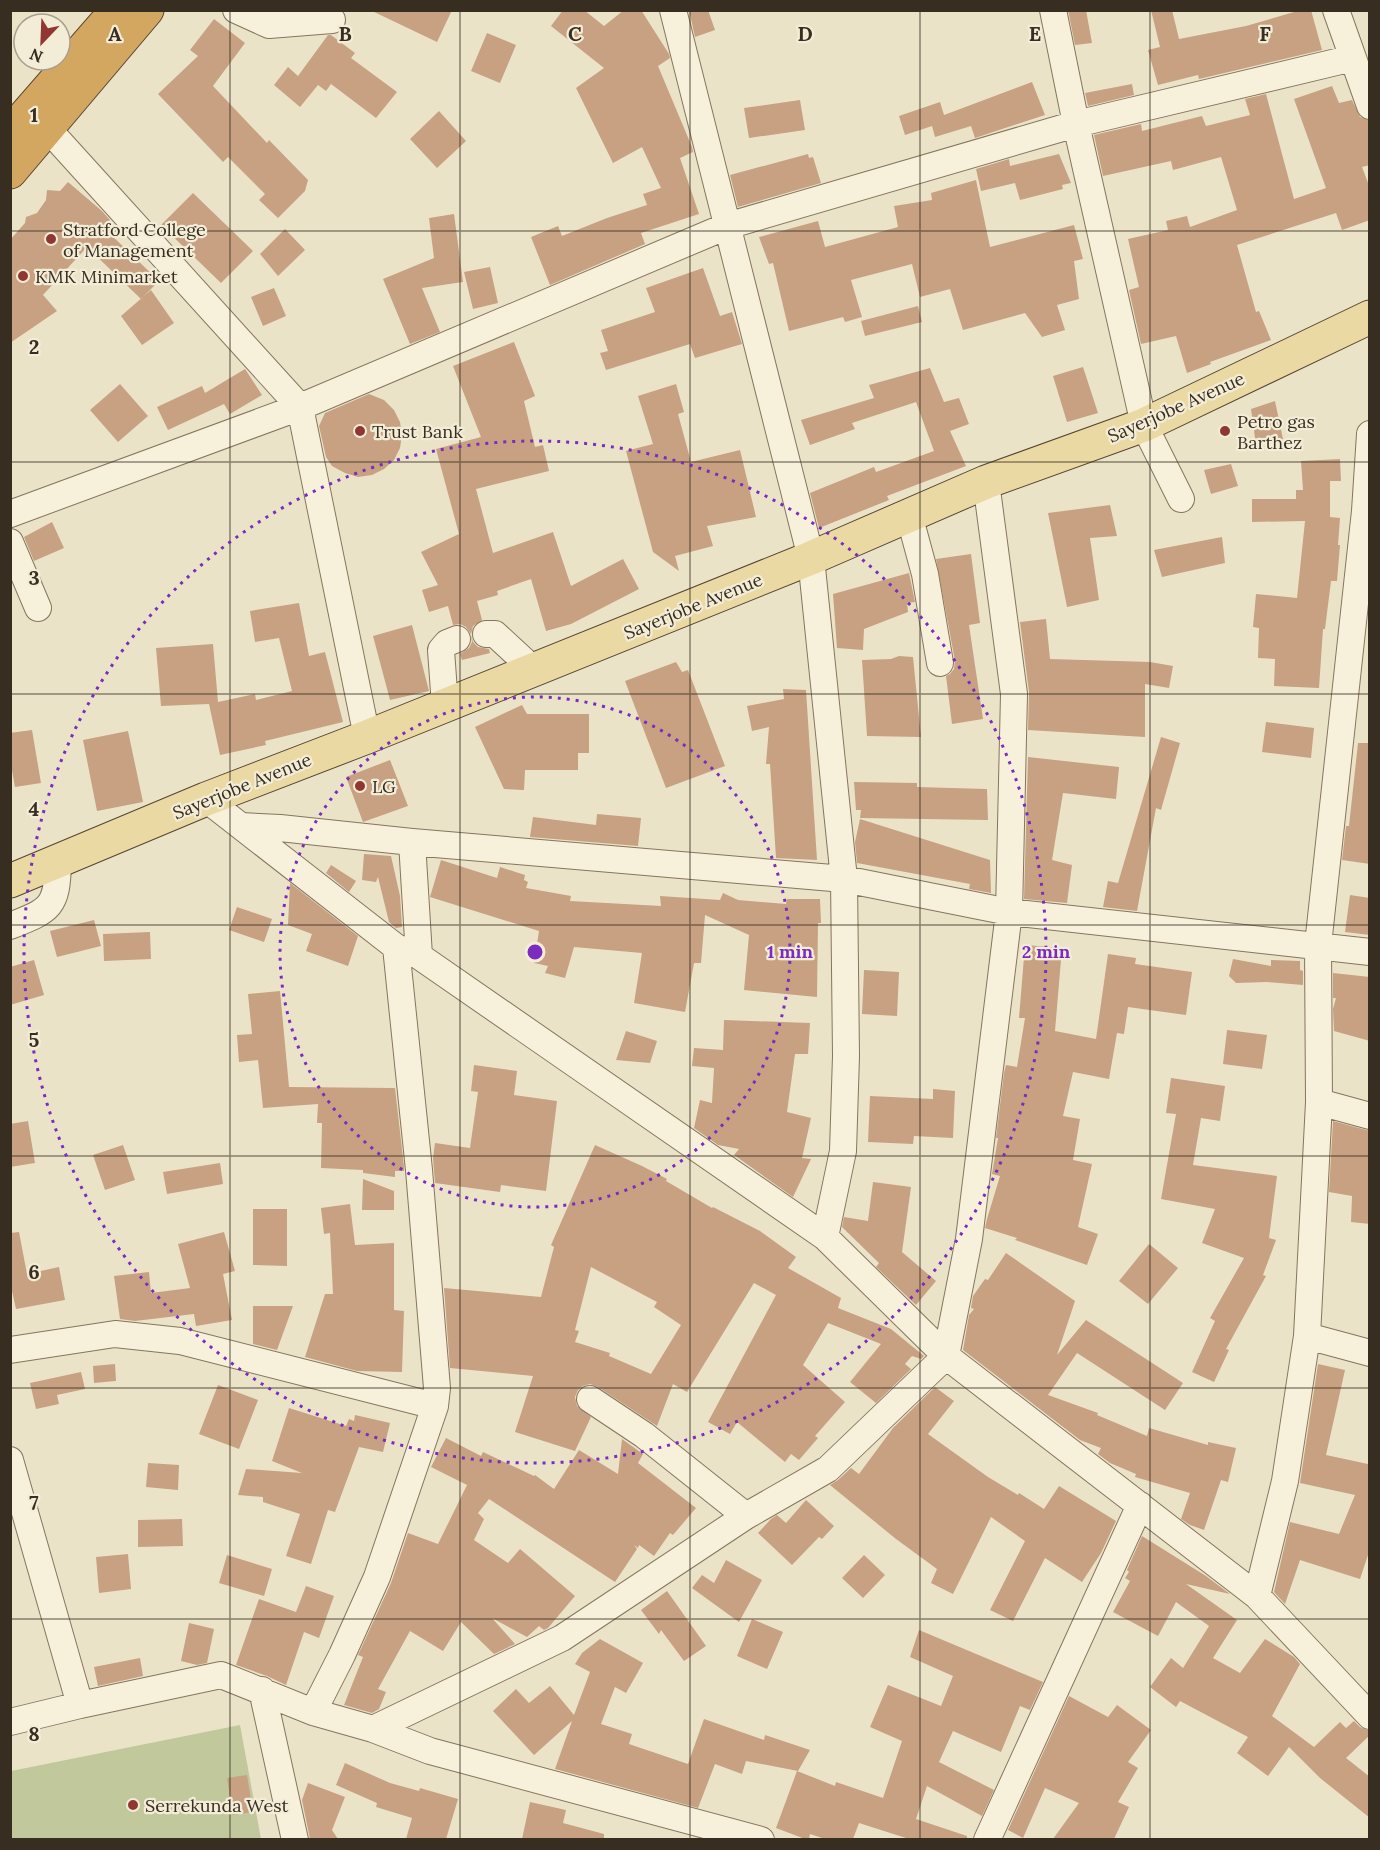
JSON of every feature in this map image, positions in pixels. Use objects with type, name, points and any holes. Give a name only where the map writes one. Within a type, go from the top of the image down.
[{"type":"highway","points":[[10,133],[117,10]]},
{"type":"highway","points":[[10,172],[147,10]]},
{"type":"main road","name":"Sayerjobe Avenue","points":[[10,881],[206,799],[445,706],[811,558],[986,482],[1144,425],[1370,317]]},
{"type":"street","points":[[236,10],[269,26],[332,20]]},
{"type":"street","points":[[674,10],[811,558],[843,879],[846,1056],[843,1151],[825,1237]]},
{"type":"street","points":[[1053,10],[1076,124],[1144,425],[1181,499]]},
{"type":"street","points":[[1336,10],[1370,106]]},
{"type":"street","points":[[10,514],[300,407],[727,226],[1076,124],[1353,58]]},
{"type":"street","points":[[47,128],[300,407],[367,737]]},
{"type":"street","points":[[1257,1596],[1285,1480],[1307,1336],[1319,1102],[1318,945],[1365,511],[1370,434]]},
{"type":"street","points":[[373,1729],[562,1638],[746,1516],[828,1469],[946,1356],[969,1239],[1009,912],[1014,694],[986,482]]},
{"type":"street","points":[[909,515],[925,574],[940,663]]},
{"type":"street","points":[[10,542],[38,608]]},
{"type":"street","points":[[486,634],[495,634],[534,670]]},
{"type":"street","points":[[445,706],[441,650],[447,643],[457,639]]},
{"type":"street","points":[[206,799],[408,952],[825,1237],[946,1356],[1257,1596],[1370,1716]]},
{"type":"street","points":[[241,826],[843,879],[1009,912],[1370,952]]},
{"type":"street","points":[[313,1712],[377,1577],[435,1406],[437,1388],[419,1170],[408,952],[412,842]]},
{"type":"street","points":[[10,926],[36,916],[48,908],[55,897],[58,862]]},
{"type":"street","points":[[1319,1102],[1370,1116]]},
{"type":"street","points":[[10,1350],[115,1334],[180,1341],[435,1406]]},
{"type":"street","points":[[1307,1336],[1370,1353]]},
{"type":"street","points":[[590,1399],[644,1435],[746,1516]]},
{"type":"street","points":[[10,1460],[80,1705]]},
{"type":"street","points":[[987,1839],[1140,1505]]},
{"type":"street","points":[[10,1722],[221,1675],[313,1712],[373,1729],[430,1751],[761,1839]]},
{"type":"street","points":[[262,1690],[295,1839]]},
{"type":"green space","name":"Serrekunda West","points":[[240,1725],[261,1839],[11,1840],[11,1771]]},
{"type":"building","points":[[370,10],[452,10],[437,42]]},
{"type":"building","points":[[563,10],[584,10],[604,26],[624,10],[641,10],[669,54],[670,58],[658,66],[692,147],[693,152],[680,158],[699,214],[641,233],[645,244],[550,285],[531,237],[558,226],[562,236],[647,205],[643,194],[661,188],[642,147],[613,163],[576,88],[604,68],[551,26]]},
{"type":"building","points":[[689,10],[708,10],[715,30],[695,37]]},
{"type":"building","points":[[1068,10],[1086,10],[1092,43],[1075,45]]},
{"type":"building","points":[[1151,10],[1172,10],[1179,39],[1246,26],[1301,10],[1311,10],[1322,50],[1199,79],[1198,75],[1158,85],[1148,50],[1160,47]]},
{"type":"building","points":[[214,19],[245,43],[213,86],[267,143],[269,140],[308,180],[305,191],[278,218],[259,200],[265,194],[228,157],[223,162],[158,94],[198,56],[190,50]]},
{"type":"building","points":[[487,33],[516,45],[500,83],[471,71]]},
{"type":"building","points":[[328,35],[355,53],[351,58],[397,92],[376,118],[331,84],[326,91],[318,85],[300,107],[274,85],[288,67],[298,76]]},
{"type":"building","points":[[1032,82],[1045,115],[975,138],[971,126],[935,137],[932,126],[905,135],[899,116],[940,102],[944,115]]},
{"type":"building","points":[[1132,84],[1134,95],[1088,106],[1085,93]]},
{"type":"building","points":[[1332,86],[1339,103],[1352,100],[1360,117],[1370,121],[1370,165],[1362,167],[1370,188],[1370,220],[1342,230],[1336,213],[1237,245],[1256,312],[1259,311],[1271,340],[1210,362],[1211,364],[1187,373],[1176,336],[1141,344],[1129,290],[1139,287],[1128,239],[1168,230],[1166,221],[1187,216],[1190,227],[1237,210],[1221,157],[1173,170],[1171,161],[1103,176],[1094,135],[1141,124],[1142,131],[1202,116],[1206,126],[1250,115],[1245,99],[1266,94],[1294,199],[1326,188],[1294,99]]},
{"type":"building","points":[[800,100],[805,130],[749,138],[744,108]]},
{"type":"building","points":[[439,111],[466,141],[437,168],[410,139]]},
{"type":"building","points":[[808,154],[809,158],[813,157],[821,183],[738,207],[730,175]]},
{"type":"building","points":[[1059,154],[1071,183],[1062,185],[1063,189],[1020,200],[1015,183],[981,191],[976,169],[1009,159],[1010,166]]},
{"type":"building","points":[[976,180],[990,247],[1074,225],[1083,259],[1074,261],[1079,299],[1057,305],[1065,330],[1042,337],[1025,313],[963,330],[950,289],[920,297],[912,264],[851,280],[862,317],[845,322],[843,317],[789,331],[773,263],[769,264],[759,237],[818,221],[825,247],[898,227],[894,206],[932,200],[931,193]]},
{"type":"building","points":[[68,182],[102,211],[110,220],[104,228],[159,281],[141,299],[87,247],[43,295],[57,311],[10,343],[10,240],[25,223],[26,217],[37,213],[46,200],[47,190],[60,191]]},
{"type":"building","points":[[193,193],[253,251],[221,283],[161,225]]},
{"type":"building","points":[[454,214],[463,282],[422,288],[440,332],[410,344],[383,279],[434,258],[429,218]]},
{"type":"building","points":[[285,229],[305,250],[278,276],[260,254]]},
{"type":"building","points":[[490,267],[498,303],[473,309],[464,272]]},
{"type":"building","points":[[703,268],[720,316],[732,312],[742,344],[695,358],[690,344],[606,370],[600,353],[608,351],[601,330],[655,312],[646,288]]},
{"type":"building","points":[[274,288],[286,316],[263,326],[251,297]]},
{"type":"building","points":[[151,290],[174,323],[142,345],[121,316]]},
{"type":"building","points":[[918,306],[922,322],[865,336],[861,321]]},
{"type":"building","points":[[514,342],[535,396],[524,401],[535,447],[543,445],[549,471],[476,489],[493,553],[553,532],[571,586],[623,559],[639,589],[571,624],[546,631],[531,579],[497,591],[498,595],[477,601],[482,620],[473,626],[471,634],[466,627],[460,624],[453,625],[448,606],[429,612],[422,590],[438,585],[421,552],[459,534],[436,449],[481,437],[453,366]]},
{"type":"building","points":[[1083,367],[1098,413],[1067,422],[1053,376]]},
{"type":"building","points":[[930,368],[944,402],[959,398],[969,424],[950,431],[966,466],[887,496],[889,500],[819,528],[810,493],[874,467],[876,472],[934,451],[916,402],[852,423],[855,429],[810,445],[801,420],[874,398],[869,385]]},
{"type":"building","points":[[245,369],[262,395],[230,414],[224,404],[168,430],[157,407],[202,386],[205,393]]},
{"type":"building","points":[[120,384],[148,416],[118,442],[90,410]]},
{"type":"building","points":[[676,384],[684,412],[678,414],[691,462],[740,450],[756,517],[707,526],[713,546],[675,556],[679,571],[653,552],[626,451],[653,444],[638,396]]},
{"type":"building","name":"Trust Bank","points":[[369,394],[384,400],[394,410],[400,422],[402,435],[400,448],[394,460],[384,469],[372,475],[358,477],[332,466],[326,457],[319,426],[325,413]]},
{"type":"building","points":[[1275,401],[1283,439],[1256,445],[1251,409]]},
{"type":"building","points":[[1340,459],[1341,481],[1330,481],[1330,517],[1340,518],[1337,581],[1331,581],[1325,629],[1323,629],[1319,688],[1274,686],[1275,659],[1258,658],[1259,628],[1253,627],[1256,594],[1297,598],[1305,521],[1252,522],[1252,499],[1296,499],[1296,490],[1303,490],[1301,461]]},
{"type":"building","points":[[1231,464],[1238,486],[1211,494],[1204,470]]},
{"type":"building","points":[[1110,505],[1117,536],[1090,538],[1099,600],[1067,607],[1048,513]]},
{"type":"building","points":[[52,522],[64,548],[34,561],[24,537]]},
{"type":"building","points":[[1222,537],[1225,563],[1162,577],[1154,550]]},
{"type":"building","points":[[971,554],[980,623],[969,625],[983,719],[952,724],[946,676],[954,669],[955,661],[936,559]]},
{"type":"building","points":[[909,573],[915,602],[907,603],[908,612],[864,629],[863,650],[837,648],[833,594]]},
{"type":"building","points":[[299,603],[309,656],[325,652],[343,722],[265,741],[266,745],[220,755],[209,704],[161,706],[156,648],[213,644],[218,702],[255,694],[256,700],[292,691],[279,638],[255,642],[250,611]]},
{"type":"building","points":[[1046,619],[1050,659],[1150,662],[1173,666],[1169,688],[1145,684],[1145,737],[1028,730],[1029,692],[1020,622]]},
{"type":"building","points":[[412,625],[429,691],[390,700],[373,636]]},
{"type":"building","points":[[471,635],[478,647],[489,649],[490,653],[462,660],[460,654],[469,648],[472,642]]},
{"type":"building","points":[[899,656],[913,657],[921,737],[867,736],[862,660],[891,659]]},
{"type":"building","points":[[676,662],[682,672],[688,670],[725,766],[666,788],[625,681]]},
{"type":"building","points":[[783,689],[806,690],[817,860],[776,858],[770,764],[766,764],[769,727],[752,731],[747,706],[784,699]]},
{"type":"building","points":[[522,705],[527,714],[589,714],[589,753],[578,753],[578,770],[525,770],[524,790],[504,789],[475,727]]},
{"type":"building","points":[[1266,722],[1314,728],[1311,758],[1262,752]]},
{"type":"building","points":[[32,730],[41,783],[15,787],[10,759],[10,733]]},
{"type":"building","points":[[128,731],[143,802],[97,811],[83,740]]},
{"type":"building","points":[[1161,737],[1180,743],[1161,810],[1156,808],[1137,911],[1103,907],[1108,881],[1118,883]]},
{"type":"building","points":[[1358,743],[1370,743],[1370,864],[1342,860],[1346,826],[1349,826]]},
{"type":"building","points":[[1028,757],[1119,767],[1116,799],[1063,793],[1052,860],[1072,865],[1067,903],[1024,899]]},
{"type":"building","points":[[390,760],[408,806],[363,822],[346,777]]},
{"type":"building","points":[[854,782],[917,783],[917,787],[987,789],[988,820],[860,818],[861,810],[856,810]]},
{"type":"building","points":[[597,814],[641,818],[638,846],[530,837],[533,817],[596,825]]},
{"type":"building","points":[[860,819],[990,860],[991,893],[969,889],[970,884],[857,863],[855,842]]},
{"type":"building","points":[[364,854],[391,856],[400,896],[402,927],[396,928],[389,922],[378,877],[376,882],[362,880]]},
{"type":"building","points":[[441,860],[497,878],[500,867],[525,875],[524,880],[528,882],[526,888],[571,896],[570,901],[661,906],[660,896],[720,900],[723,893],[738,900],[786,904],[787,899],[820,899],[817,997],[744,990],[749,935],[705,915],[701,963],[694,963],[685,1012],[634,1003],[642,953],[574,947],[565,978],[545,973],[548,966],[534,963],[539,931],[430,897]]},
{"type":"building","points":[[331,865],[356,881],[349,892],[326,873]]},
{"type":"building","points":[[290,883],[358,936],[348,966],[306,951],[312,934],[288,925]]},
{"type":"building","points":[[1350,895],[1370,898],[1370,935],[1345,932]]},
{"type":"building","points":[[237,907],[272,919],[264,942],[229,930]]},
{"type":"building","points":[[94,920],[101,946],[57,957],[50,931]]},
{"type":"building","points":[[150,932],[151,959],[104,961],[103,934]]},
{"type":"building","points":[[1025,945],[1062,948],[1055,1031],[1096,1039],[1108,954],[1136,958],[1135,964],[1192,972],[1186,1015],[1128,1007],[1124,1034],[1117,1033],[1109,1079],[1073,1072],[1063,1116],[1080,1119],[1073,1160],[1092,1164],[1078,1227],[1098,1234],[1087,1265],[985,1228],[1000,1176],[992,1174],[1004,1073],[1006,1065],[1017,1067],[1025,1018],[1019,1018]]},
{"type":"building","points":[[1233,959],[1271,966],[1271,960],[1300,961],[1303,985],[1267,982],[1236,983],[1229,976]]},
{"type":"building","points":[[34,960],[44,995],[10,1005],[10,967]]},
{"type":"building","points":[[864,970],[899,972],[897,1016],[862,1014]]},
{"type":"building","points":[[1333,973],[1370,977],[1370,1041],[1334,1031],[1333,1009],[1336,998],[1333,998]]},
{"type":"building","points":[[280,991],[289,1087],[395,1088],[404,1171],[395,1171],[395,1177],[363,1173],[363,1170],[321,1168],[322,1123],[317,1123],[318,1104],[263,1108],[258,1060],[239,1062],[237,1035],[252,1034],[248,994]]},
{"type":"building","points":[[724,1020],[810,1023],[808,1054],[795,1054],[787,1112],[811,1118],[802,1158],[811,1159],[793,1197],[734,1155],[739,1149],[718,1145],[694,1128],[700,1100],[712,1103],[714,1068],[692,1066],[694,1048],[723,1050]]},
{"type":"building","points":[[1227,1030],[1267,1035],[1262,1069],[1223,1064]]},
{"type":"building","points":[[626,1031],[657,1041],[650,1063],[616,1060]]},
{"type":"building","points":[[474,1065],[517,1071],[514,1095],[557,1101],[546,1191],[501,1185],[500,1192],[435,1183],[433,1158],[435,1143],[470,1148],[478,1092],[471,1091]]},
{"type":"building","points":[[1171,1078],[1225,1086],[1220,1121],[1201,1118],[1193,1165],[1277,1176],[1269,1238],[1276,1240],[1263,1275],[1266,1276],[1226,1349],[1229,1350],[1214,1382],[1192,1372],[1215,1321],[1210,1318],[1244,1258],[1202,1243],[1215,1209],[1161,1199],[1176,1114],[1166,1113]]},
{"type":"building","points":[[933,1089],[955,1091],[953,1138],[914,1136],[913,1144],[868,1142],[870,1096],[933,1099]]},
{"type":"building","points":[[28,1121],[35,1163],[10,1167],[10,1124]]},
{"type":"building","points":[[1333,1121],[1370,1131],[1370,1224],[1351,1222],[1352,1196],[1329,1192]]},
{"type":"building","points":[[123,1145],[135,1180],[105,1190],[93,1155]]},
{"type":"building","points":[[595,1145],[667,1179],[666,1181],[712,1208],[760,1231],[796,1257],[788,1268],[841,1298],[838,1308],[891,1329],[924,1356],[921,1359],[912,1356],[905,1364],[911,1369],[876,1403],[850,1382],[881,1344],[828,1323],[803,1365],[845,1402],[815,1436],[818,1438],[799,1460],[791,1454],[785,1462],[737,1422],[730,1434],[708,1422],[776,1295],[754,1283],[687,1392],[673,1384],[657,1426],[598,1387],[590,1384],[578,1390],[575,1397],[577,1406],[591,1417],[575,1451],[515,1432],[533,1376],[450,1368],[444,1288],[541,1297],[554,1247],[551,1245]],"holes":[[[591,1267],[657,1302],[654,1307],[681,1325],[651,1374],[609,1356],[610,1353],[575,1342],[579,1331],[575,1330]]]},
{"type":"building","points":[[220,1163],[223,1184],[167,1194],[163,1172]]},
{"type":"building","points":[[363,1179],[394,1191],[394,1210],[362,1210]]},
{"type":"building","points":[[873,1182],[911,1187],[902,1252],[936,1281],[916,1305],[876,1267],[879,1263],[842,1227],[844,1217],[868,1221]]},
{"type":"building","points":[[350,1204],[355,1245],[394,1243],[394,1310],[404,1311],[402,1372],[357,1371],[305,1357],[325,1294],[333,1294],[330,1233],[324,1234],[321,1208]]},
{"type":"building","points":[[253,1209],[287,1209],[287,1266],[253,1265]]},
{"type":"building","points":[[19,1232],[27,1274],[59,1267],[65,1300],[16,1309],[10,1282],[10,1233]]},
{"type":"building","points":[[224,1232],[235,1271],[223,1274],[232,1320],[196,1326],[194,1314],[135,1321],[120,1319],[114,1276],[149,1272],[151,1293],[190,1288],[178,1244]]},
{"type":"building","points":[[1149,1244],[1178,1268],[1148,1304],[1119,1281]]},
{"type":"building","points":[[1006,1253],[1075,1301],[1057,1355],[1086,1320],[1183,1383],[1165,1410],[1077,1353],[1048,1395],[1098,1413],[1097,1415],[1147,1436],[1149,1428],[1208,1445],[1208,1442],[1236,1448],[1228,1482],[1221,1480],[1204,1530],[1181,1519],[1190,1493],[1135,1477],[1136,1474],[1110,1463],[1098,1454],[1101,1448],[1080,1440],[963,1350],[969,1315],[974,1309],[971,1308],[973,1296],[985,1279],[988,1280]]},
{"type":"building","points":[[253,1306],[293,1306],[277,1350],[253,1344]]},
{"type":"building","points":[[115,1364],[116,1381],[94,1383],[93,1366]]},
{"type":"building","points":[[1318,1364],[1345,1370],[1326,1455],[1368,1464],[1370,1462],[1370,1549],[1360,1579],[1300,1560],[1285,1604],[1274,1592],[1290,1522],[1339,1534],[1355,1495],[1300,1483]]},
{"type":"building","points":[[81,1372],[85,1389],[57,1395],[59,1404],[36,1409],[30,1383]]},
{"type":"building","points":[[218,1385],[258,1400],[239,1449],[199,1434]]},
{"type":"building","points":[[935,1387],[954,1401],[928,1434],[988,1477],[1044,1509],[1059,1486],[1116,1521],[1101,1553],[1082,1582],[1045,1558],[1013,1621],[990,1610],[1025,1541],[991,1517],[953,1594],[931,1583],[937,1569],[830,1485],[851,1468],[859,1474],[893,1428]]},
{"type":"building","points":[[289,1408],[346,1426],[349,1419],[354,1421],[355,1415],[390,1423],[383,1452],[359,1447],[335,1512],[328,1510],[311,1564],[286,1556],[300,1514],[263,1502],[263,1497],[238,1495],[246,1469],[302,1473],[272,1461]]},
{"type":"building","points":[[446,1438],[481,1456],[483,1452],[535,1475],[554,1489],[579,1450],[618,1474],[622,1439],[643,1454],[638,1463],[696,1508],[673,1535],[670,1533],[654,1556],[639,1545],[638,1548],[634,1545],[637,1549],[615,1582],[489,1499],[478,1513],[484,1519],[474,1540],[508,1563],[520,1549],[575,1596],[548,1628],[544,1630],[539,1626],[527,1637],[492,1618],[515,1644],[494,1654],[461,1622],[443,1651],[410,1631],[378,1689],[386,1692],[379,1709],[372,1713],[344,1705],[363,1657],[358,1655],[391,1583],[408,1533],[438,1544],[467,1485],[431,1467]]},
{"type":"building","points":[[148,1463],[179,1465],[178,1490],[146,1487]]},
{"type":"building","points":[[806,1500],[834,1526],[822,1539],[819,1537],[792,1565],[758,1533],[777,1515],[786,1523]]},
{"type":"building","points":[[182,1519],[183,1546],[138,1547],[138,1520]]},
{"type":"building","points":[[1142,1536],[1206,1576],[1230,1594],[1186,1584],[1237,1620],[1213,1658],[1240,1673],[1265,1639],[1294,1657],[1300,1664],[1272,1716],[1314,1747],[1340,1722],[1346,1728],[1354,1721],[1360,1727],[1370,1731],[1370,1735],[1346,1758],[1370,1777],[1370,1818],[1320,1778],[1289,1747],[1268,1776],[1237,1753],[1248,1737],[1180,1701],[1176,1707],[1150,1687],[1171,1658],[1183,1668],[1209,1626],[1176,1602],[1158,1636],[1113,1612],[1130,1581],[1125,1578],[1129,1572],[1127,1570]]},
{"type":"building","points":[[128,1554],[131,1589],[99,1593],[96,1557]]},
{"type":"building","points":[[227,1555],[272,1569],[264,1596],[219,1583]]},
{"type":"building","points":[[864,1555],[885,1575],[863,1598],[842,1578]]},
{"type":"building","points":[[726,1560],[762,1580],[739,1622],[692,1588],[702,1575],[714,1583]]},
{"type":"building","points":[[306,1586],[334,1596],[319,1638],[304,1632],[286,1685],[236,1665],[259,1599],[296,1612]]},
{"type":"building","points":[[667,1591],[706,1646],[684,1661],[661,1630],[659,1634],[641,1610]]},
{"type":"building","points":[[752,1619],[783,1632],[767,1669],[737,1656]]},
{"type":"building","points":[[189,1623],[214,1629],[207,1663],[197,1665],[181,1661]]},
{"type":"building","points":[[919,1630],[1043,1682],[1030,1710],[1020,1706],[1001,1752],[953,1731],[939,1762],[994,1790],[982,1816],[927,1786],[916,1819],[967,1836],[967,1839],[909,1839],[859,1823],[853,1839],[825,1839],[810,1834],[809,1839],[805,1839],[776,1828],[797,1771],[835,1786],[836,1782],[883,1798],[902,1741],[870,1727],[888,1685],[941,1706],[953,1676],[910,1657]]},
{"type":"building","points":[[600,1639],[643,1663],[626,1693],[615,1687],[601,1724],[632,1734],[629,1744],[688,1764],[704,1719],[764,1740],[765,1735],[810,1750],[798,1771],[746,1761],[742,1774],[715,1764],[698,1808],[555,1769],[572,1721],[534,1755],[493,1711],[516,1689],[529,1703],[550,1686],[574,1715],[590,1672],[575,1664],[582,1653]]},
{"type":"building","points":[[140,1658],[143,1676],[98,1686],[94,1667]]},
{"type":"building","points":[[1069,1696],[1108,1717],[1117,1705],[1151,1730],[1128,1762],[1138,1768],[1118,1802],[1129,1807],[1114,1839],[1053,1839],[1079,1803],[1045,1788],[1023,1838],[1008,1830]]},
{"type":"building","points":[[345,1763],[390,1783],[419,1791],[420,1788],[458,1799],[446,1839],[406,1839],[412,1818],[376,1807],[377,1803],[336,1785]]},
{"type":"building","points":[[247,1775],[253,1812],[233,1815],[227,1778]]},
{"type":"building","points":[[308,1783],[345,1797],[332,1830],[338,1839],[310,1839],[302,1800]]},
{"type":"building","points":[[530,1802],[566,1810],[563,1823],[604,1834],[604,1839],[522,1839]]},
{"type":"place","name":"Stratford College of Management","points":[[51,239]]},
{"type":"place","name":"KMK Minimarket","points":[[23,276]]},
{"type":"place","name":"Trust Bank","points":[[360,431]]},
{"type":"place","name":"Petro gas Barthez","points":[[1225,431]]},
{"type":"place","name":"LG","points":[[360,786]]},
{"type":"place","name":"Serrekunda West","points":[[133,1805]]}]
